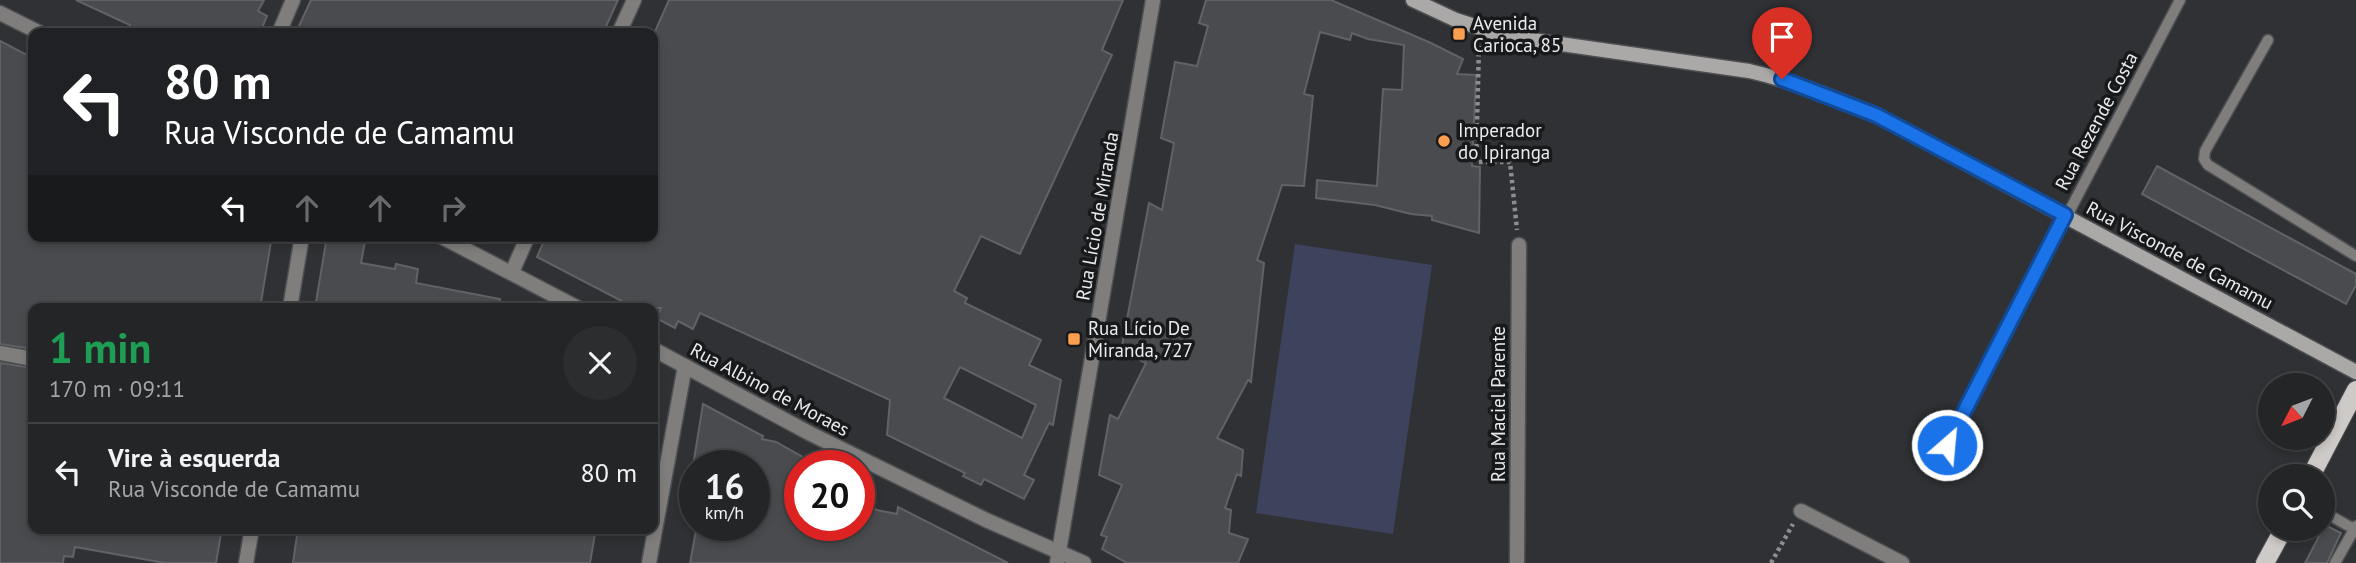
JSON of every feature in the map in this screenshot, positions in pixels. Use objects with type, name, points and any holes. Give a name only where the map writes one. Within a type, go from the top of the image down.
[{"type":"main road","points":[[2317,464],[2356,390]]},
{"type":"main road","points":[[2265,563],[2277,541]]},
{"type":"street","points":[[281,28],[293,0]]},
{"type":"street","points":[[621,28],[634,0]]},
{"type":"street","name":"Rua Lício de Miranda","points":[[1058,557],[1153,0]]},
{"type":"street","name":"Rua Visconde de Camamu","points":[[1413,0],[1455,20],[1505,36],[1749,71],[1782,79],[1876,115],[2356,372]]},
{"type":"street","points":[[0,13],[30,28]]},
{"type":"street","points":[[291,303],[301,242]]},
{"type":"street","points":[[452,242],[569,303]]},
{"type":"street","points":[[512,272],[525,242]]},
{"type":"street","name":"Rua Maciel Parente","points":[[1517,563],[1519,245]]},
{"type":"street","name":"Rua Albino de Moraes","points":[[658,352],[808,433],[1058,557],[1084,563]]},
{"type":"street","points":[[0,353],[28,358]]},
{"type":"street","points":[[658,514],[685,366]]},
{"type":"street","points":[[1801,511],[1902,563]]},
{"type":"street","points":[[246,563],[251,534]]},
{"type":"street","points":[[649,563],[654,534]]},
{"type":"lane","name":"Rua Rezende Costa","points":[[1947,445],[2065,215],[2180,0]]},
{"type":"lane","points":[[2268,40],[2205,152],[2204,159],[2208,165],[2356,256]]},
{"type":"lane","points":[[2335,518],[2355,528],[2335,563]]},
{"type":"path","points":[[1480,28],[1476,162],[1510,162],[1519,245]]},
{"type":"path","points":[[1771,563],[1801,511]]},
{"type":"shaded area","points":[[1295,244],[1432,265],[1393,534],[1256,513]]},
{"type":"building","points":[[76,0],[264,0],[258,11],[267,16],[262,28],[129,28],[130,25]]},
{"type":"building","points":[[311,0],[618,0],[605,28],[298,28]]},
{"type":"building","points":[[669,0],[1123,0],[1102,50],[1112,55],[1020,254],[981,236],[954,291],[967,298],[965,303],[1041,340],[1029,365],[1061,380],[1053,425],[1049,423],[1024,475],[1034,480],[1024,499],[984,479],[981,485],[963,476],[965,473],[887,435],[890,400],[700,313],[693,329],[678,321],[675,328],[658,319],[661,308],[658,308],[658,303],[625,303],[537,257],[543,242],[658,242],[657,28]],"holes":[[[960,367],[1036,405],[1022,438],[944,398]]]},
{"type":"building","points":[[1206,0],[1331,0],[1463,59],[1457,74],[1476,75],[1472,166],[1480,167],[1479,233],[1432,220],[1432,216],[1375,205],[1316,198],[1317,180],[1377,186],[1383,89],[1402,90],[1404,45],[1368,39],[1352,33],[1350,40],[1320,32],[1304,94],[1313,96],[1304,186],[1282,185],[1257,260],[1264,263],[1251,382],[1248,380],[1217,438],[1243,450],[1241,476],[1237,474],[1225,508],[1231,510],[1229,533],[1248,539],[1238,563],[1127,563],[1102,549],[1107,537],[1101,535],[1122,485],[1099,475],[1110,415],[1118,419],[1146,363],[1121,351],[1149,203],[1162,210],[1174,143],[1161,138],[1175,62],[1197,66],[1208,26],[1199,23]]},
{"type":"building","points":[[0,41],[28,55],[28,242],[271,242],[261,303],[28,303],[28,348],[0,344]]},
{"type":"building","points":[[2157,166],[2356,274],[2356,285],[2346,304],[2142,194]]},
{"type":"building","points":[[326,242],[365,242],[361,263],[395,269],[396,264],[418,269],[416,283],[500,299],[500,303],[316,303]]},
{"type":"building","points":[[0,363],[28,367],[28,534],[221,534],[216,563],[165,563],[75,547],[73,557],[64,556],[63,563],[0,563]]},
{"type":"building","points":[[703,404],[763,436],[762,439],[776,442],[790,450],[784,450],[784,541],[875,541],[875,509],[897,514],[898,507],[1008,563],[690,563],[694,541],[770,541],[770,450],[696,450]]},
{"type":"building","points":[[2335,530],[2341,533],[2327,563],[2305,563],[2317,541],[2335,541]]},
{"type":"building","points":[[297,534],[595,534],[590,563],[293,563]]},
{"type":"place","name":"Avenida Carioca, 85","points":[[1459,34]]},
{"type":"place","name":"Imperador do Ipiranga","points":[[1444,141]]},
{"type":"place","name":"Rua Lício De Miranda, 727","points":[[1074,339]]},
{"type":"route","points":[[1782,79],[1876,115],[2065,215],[1947,445]]}]
